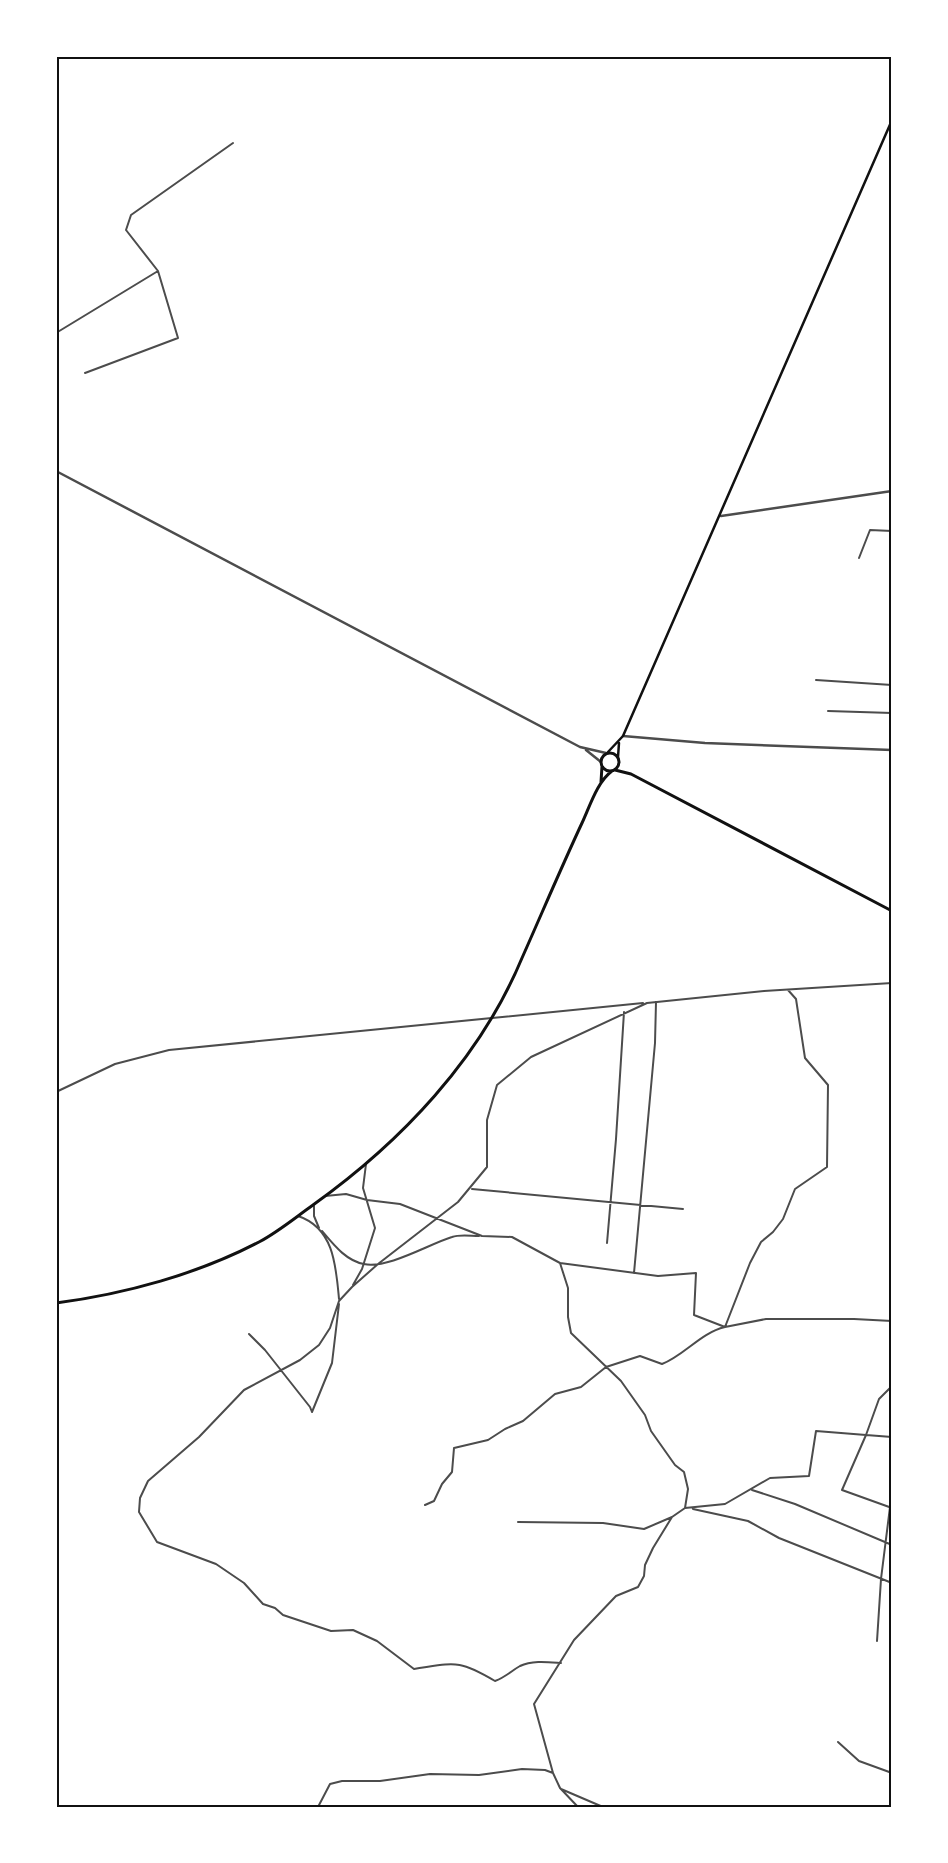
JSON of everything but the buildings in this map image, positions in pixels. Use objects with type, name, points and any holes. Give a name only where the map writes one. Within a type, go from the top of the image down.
[{"type":"main road","points":[[600,785],[601,764],[607,753],[623,736],[721,516],[798,332],[892,120]]},
{"type":"main road","points":[[620,740],[617,749],[618,756],[631,774]]},
{"type":"main road","points":[[607,753],[614,753],[618,756]]},
{"type":"main road","points":[[56,1303],[118,1292],[210,1264],[260,1241],[325,1196],[390,1143],[434,1097],[466,1056],[491,1017],[519,967],[556,878],[600,785],[620,761]]},
{"type":"main road","points":[[601,764],[606,770],[631,774],[892,911]]},
{"type":"street","points":[[85,373],[178,338],[158,271],[126,230],[131,215],[233,143]]},
{"type":"street","points":[[56,333],[158,271]]},
{"type":"street","points":[[56,471],[585,749],[601,764]]},
{"type":"street","points":[[721,516],[892,491]]},
{"type":"street","points":[[859,558],[870,530],[892,531]]},
{"type":"street","points":[[816,680],[892,685]]},
{"type":"street","points":[[828,711],[892,714]]},
{"type":"street","points":[[623,736],[705,743],[892,750]]},
{"type":"street","points":[[585,749],[607,753]]},
{"type":"street","points":[[56,1092],[115,1064],[169,1050],[491,1017],[788,990],[892,983]]},
{"type":"street","points":[[724,1327],[750,1263],[761,1242],[773,1232],[783,1219],[794,1189],[828,1167],[828,1085],[805,1058],[796,999],[788,990]]},
{"type":"street","points":[[634,1273],[655,1043],[656,1002]]},
{"type":"street","points":[[561,1663],[540,1662],[520,1666],[508,1676],[495,1681],[473,1668],[456,1663],[414,1669],[377,1641],[353,1630],[331,1631],[290,1619],[275,1608],[263,1604],[244,1583],[216,1564],[157,1542],[139,1512],[140,1498],[148,1481],[199,1437],[244,1390],[280,1371],[319,1345],[330,1328],[339,1301],[352,1287],[378,1264],[458,1202],[487,1167],[487,1120],[497,1085],[531,1057],[624,1012],[647,1003]]},
{"type":"street","points":[[607,1243],[624,1012]]},
{"type":"street","points":[[352,1287],[363,1264],[375,1228],[363,1188],[366,1164]]},
{"type":"street","points":[[472,1189],[683,1209]]},
{"type":"street","points":[[325,1196],[346,1194],[368,1200],[400,1204],[482,1236]]},
{"type":"street","points":[[249,1334],[265,1350],[312,1412],[332,1363],[339,1301],[334,1253],[314,1216],[314,1204]]},
{"type":"street","points":[[298,1216],[308,1219],[319,1228],[342,1254],[363,1264],[378,1264],[426,1249],[453,1236],[482,1236],[512,1237],[560,1263],[658,1276],[696,1273],[694,1315],[724,1327]]},
{"type":"street","points":[[560,1263],[568,1288],[568,1317],[571,1333],[621,1381],[645,1415],[650,1431],[675,1465],[684,1472],[688,1489],[685,1508]]},
{"type":"street","points":[[425,1505],[434,1501],[442,1484],[452,1472],[454,1448],[488,1440],[505,1428],[523,1421],[555,1394],[581,1387],[606,1367],[640,1356],[662,1364],[675,1359],[712,1330],[766,1319],[892,1321]]},
{"type":"street","points":[[891,1508],[842,1490],[880,1399],[892,1386]]},
{"type":"street","points":[[518,1522],[603,1523],[644,1529],[672,1517],[685,1508],[725,1504],[770,1478],[809,1476],[816,1431],[892,1437]]},
{"type":"street","points":[[752,1490],[794,1504],[892,1545]]},
{"type":"street","points":[[877,1642],[881,1579],[892,1491]]},
{"type":"street","points":[[691,1508],[748,1521],[779,1538],[892,1583]]},
{"type":"street","points":[[578,1807],[560,1788],[553,1773],[534,1704],[574,1640],[616,1596],[638,1587],[654,1548],[672,1517]]},
{"type":"street","points":[[838,1742],[860,1761],[892,1773]]},
{"type":"street","points":[[318,1807],[330,1784],[342,1781],[380,1781],[430,1774],[479,1775],[530,1768],[553,1773]]},
{"type":"street","points":[[560,1788],[603,1807]]}]
